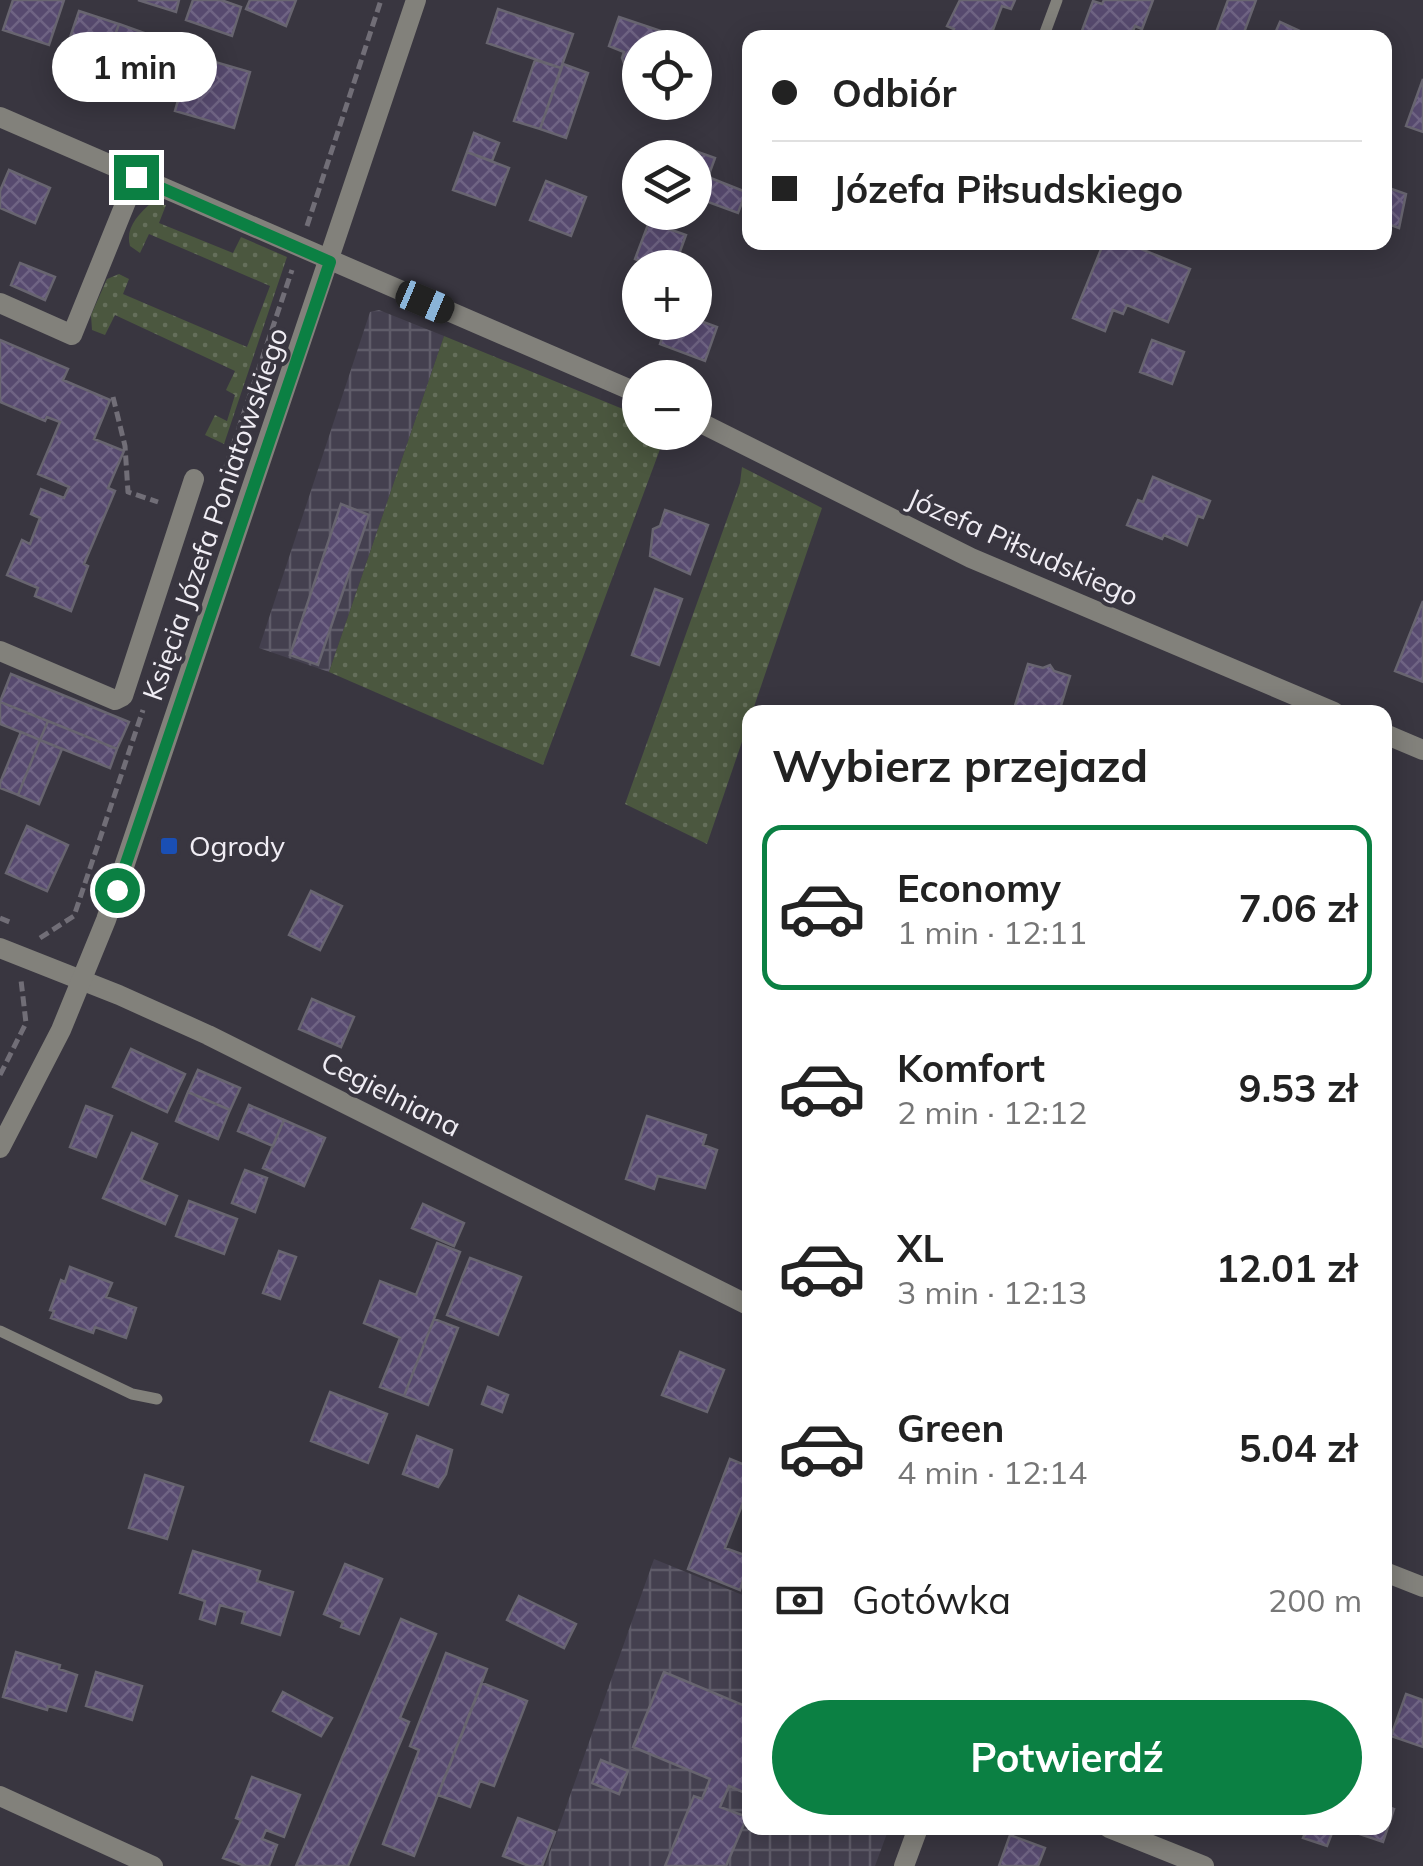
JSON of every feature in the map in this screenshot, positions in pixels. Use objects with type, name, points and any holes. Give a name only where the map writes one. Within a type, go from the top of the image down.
[{"type":"street","name":"Księcia Józefa Poniatowskiego","points":[[0,1148],[82,982],[106,920],[416,0]]},
{"type":"street","points":[[0,118],[622,386]]},
{"type":"street","points":[[0,303],[72,334],[136,177]]},
{"type":"street","name":"Józefa Piłsudskiego","points":[[712,428],[971,558],[1318,705]]},
{"type":"street","points":[[0,652],[115,700],[123,696],[194,479]]},
{"type":"street","points":[[1392,737],[1423,750]]},
{"type":"street","name":"Cegielniana","points":[[0,948],[208,1034],[742,1302]]},
{"type":"street","points":[[1392,1575],[1423,1587]]},
{"type":"street","points":[[0,1796],[153,1866]]},
{"type":"street","points":[[904,1866],[915,1835]]},
{"type":"street","points":[[1127,1835],[1204,1866]]},
{"type":"lane","points":[[1046,30],[1058,0]]},
{"type":"lane","points":[[0,1331],[118,1388],[157,1399]]},
{"type":"path","points":[[306,228],[381,0]]},
{"type":"path","points":[[114,398],[125,446],[128,492],[158,502]]},
{"type":"path","points":[[0,918],[14,924]]},
{"type":"path","points":[[29,931],[43,933]]},
{"type":"path","points":[[0,1075],[26,1024],[22,974]]},
{"type":"shaded area","points":[[379,310],[444,336],[329,672],[259,648],[370,312]]},
{"type":"shaded area","points":[[654,1559],[742,1595],[742,1835],[886,1835],[875,1866],[545,1866]]},
{"type":"green space","points":[[150,204],[166,205],[159,223],[233,253],[241,237],[287,257],[224,444],[205,435],[215,415],[227,421],[235,395],[226,390],[235,371],[115,315],[105,335],[92,330],[91,315],[107,279],[119,274],[129,279],[123,294],[247,347],[270,286],[149,234],[140,253],[130,246],[129,233]]},
{"type":"green space","points":[[444,336],[622,409],[622,450],[660,450],[543,765],[329,672]]},
{"type":"green space","points":[[742,467],[822,508],[755,705],[742,705],[742,742],[707,844],[625,804],[740,483]]},
{"type":"building","points":[[13,0],[64,0],[49,45],[3,30]]},
{"type":"building","points":[[138,0],[179,0],[176,12]]},
{"type":"building","points":[[193,0],[221,0],[241,7],[232,36],[186,20]]},
{"type":"building","points":[[250,0],[296,0],[286,26],[246,9]]},
{"type":"building","points":[[960,0],[1015,0],[1011,9],[1002,6],[993,30],[954,30],[947,26]]},
{"type":"building","points":[[1104,0],[1153,0],[1142,29],[1135,26],[1133,30],[1082,30],[1093,1],[1102,4]]},
{"type":"building","points":[[1228,0],[1256,0],[1245,30],[1217,30]]},
{"type":"building","points":[[498,9],[573,34],[561,68],[487,43]]},
{"type":"building","points":[[79,11],[119,24],[99,80],[60,67]]},
{"type":"building","points":[[619,17],[658,30],[622,30],[622,51],[609,46]]},
{"type":"building","points":[[1280,22],[1297,30],[1276,30]]},
{"type":"building","points":[[119,24],[161,39],[142,95],[99,80]]},
{"type":"building","points":[[191,55],[250,72],[234,128],[175,111]]},
{"type":"building","points":[[535,60],[561,68],[540,129],[514,121]]},
{"type":"building","points":[[563,64],[588,73],[566,138],[540,129]]},
{"type":"building","points":[[1423,79],[1423,132],[1406,126]]},
{"type":"building","points":[[474,133],[499,143],[492,161],[467,152]]},
{"type":"building","points":[[467,152],[509,168],[495,205],[453,190]]},
{"type":"building","points":[[9,170],[50,188],[35,223],[0,208],[0,191]]},
{"type":"building","points":[[712,179],[742,190],[738,213],[712,203]]},
{"type":"building","points":[[546,181],[586,197],[571,236],[530,220]]},
{"type":"building","points":[[1392,189],[1406,194],[1399,228],[1392,226]]},
{"type":"building","points":[[646,230],[672,230],[686,235],[681,250],[638,250]]},
{"type":"building","points":[[1101,250],[1144,250],[1190,269],[1168,322],[1127,305],[1123,314],[1113,310],[1105,331],[1073,318]]},
{"type":"building","points":[[20,263],[55,277],[45,300],[11,285]]},
{"type":"building","points":[[712,325],[717,327],[705,360],[660,344],[661,340],[712,340]]},
{"type":"building","points":[[0,340],[68,369],[63,380],[110,400],[94,439],[124,451],[108,488],[115,491],[84,564],[88,566],[71,611],[35,596],[38,588],[7,575],[22,540],[30,544],[40,518],[31,514],[41,489],[64,498],[69,487],[38,474],[60,422],[47,417],[45,421],[0,402]]},
{"type":"building","points":[[1152,340],[1184,352],[1172,384],[1140,372]]},
{"type":"building","points":[[1153,477],[1210,501],[1203,518],[1198,516],[1187,545],[1127,525],[1138,500],[1143,502]]},
{"type":"building","points":[[341,504],[369,515],[318,665],[290,655]]},
{"type":"building","points":[[665,510],[708,525],[690,574],[650,556],[653,529],[660,526]]},
{"type":"building","points":[[655,589],[682,599],[659,665],[632,655]]},
{"type":"building","points":[[1423,601],[1423,682],[1395,671]]},
{"type":"building","points":[[1028,664],[1043,668],[1050,665],[1054,671],[1070,676],[1061,705],[1015,705]]},
{"type":"building","points":[[11,674],[129,722],[117,749],[0,702]]},
{"type":"building","points":[[0,702],[48,721],[40,740],[0,724]]},
{"type":"building","points":[[48,721],[117,749],[110,768],[40,740]]},
{"type":"building","points":[[21,732],[40,740],[18,795],[0,788],[0,783]]},
{"type":"building","points":[[40,740],[62,749],[39,804],[18,795]]},
{"type":"building","points":[[27,826],[68,845],[47,891],[6,873]]},
{"type":"building","points":[[311,891],[342,906],[320,950],[289,935]]},
{"type":"building","points":[[312,999],[354,1017],[341,1047],[299,1029]]},
{"type":"building","points":[[131,1049],[185,1074],[167,1112],[113,1087]]},
{"type":"building","points":[[198,1070],[240,1088],[230,1110],[188,1092]]},
{"type":"building","points":[[188,1092],[230,1110],[218,1139],[176,1121]]},
{"type":"building","points":[[249,1105],[284,1120],[273,1146],[238,1131]]},
{"type":"building","points":[[86,1106],[112,1116],[96,1157],[70,1147]]},
{"type":"building","points":[[647,1116],[706,1135],[703,1145],[717,1150],[705,1188],[658,1176],[654,1189],[626,1179]]},
{"type":"building","points":[[284,1120],[325,1138],[304,1186],[263,1168]]},
{"type":"building","points":[[132,1133],[157,1144],[141,1180],[177,1196],[165,1224],[103,1198]]},
{"type":"building","points":[[245,1170],[267,1178],[255,1212],[232,1203]]},
{"type":"building","points":[[189,1201],[237,1219],[224,1254],[176,1236]]},
{"type":"building","points":[[423,1204],[464,1223],[454,1246],[412,1228]]},
{"type":"building","points":[[437,1243],[460,1252],[404,1396],[380,1387],[400,1338],[364,1323],[380,1281],[416,1295]]},
{"type":"building","points":[[279,1251],[296,1257],[280,1299],[263,1293]]},
{"type":"building","points":[[470,1258],[521,1277],[498,1335],[447,1315]]},
{"type":"building","points":[[70,1267],[112,1283],[106,1297],[136,1308],[126,1338],[95,1327],[93,1333],[51,1318],[54,1311],[50,1310],[61,1280],[65,1282]]},
{"type":"building","points":[[434,1319],[458,1328],[428,1405],[404,1396]]},
{"type":"building","points":[[680,1352],[724,1370],[707,1412],[662,1395]]},
{"type":"building","points":[[488,1387],[508,1395],[502,1412],[482,1404]]},
{"type":"building","points":[[330,1392],[387,1414],[368,1463],[311,1441]]},
{"type":"building","points":[[417,1436],[452,1450],[438,1487],[403,1474]]},
{"type":"building","points":[[730,1459],[742,1464],[742,1505],[725,1548],[742,1554],[740,1590],[688,1569]]},
{"type":"building","points":[[145,1475],[183,1487],[167,1539],[129,1528]]},
{"type":"building","points":[[193,1551],[260,1571],[257,1581],[293,1592],[280,1635],[242,1623],[245,1612],[220,1605],[215,1624],[200,1619],[205,1601],[180,1593]]},
{"type":"building","points":[[345,1564],[382,1579],[359,1634],[324,1614]]},
{"type":"building","points":[[519,1596],[576,1624],[564,1648],[507,1620]]},
{"type":"building","points":[[401,1619],[436,1634],[400,1718],[409,1722],[348,1866],[296,1866]]},
{"type":"building","points":[[16,1652],[60,1665],[59,1669],[77,1675],[66,1711],[48,1706],[47,1710],[3,1697]]},
{"type":"building","points":[[446,1653],[487,1669],[414,1856],[383,1844],[419,1750],[410,1746]]},
{"type":"building","points":[[96,1672],[142,1686],[132,1720],[86,1706]]},
{"type":"building","points":[[664,1672],[742,1705],[742,1792],[729,1786],[720,1807],[742,1815],[742,1829],[726,1866],[665,1866],[694,1796],[702,1799],[710,1779],[633,1747]]},
{"type":"building","points":[[482,1683],[527,1701],[494,1786],[480,1781],[470,1807],[438,1795]]},
{"type":"building","points":[[283,1692],[332,1718],[321,1736],[273,1711]]},
{"type":"building","points":[[1406,1694],[1423,1700],[1423,1747],[1392,1733]]},
{"type":"building","points":[[601,1760],[628,1771],[619,1794],[592,1783]]},
{"type":"building","points":[[252,1777],[300,1795],[284,1837],[266,1830],[262,1839],[277,1845],[269,1866],[245,1866],[223,1858],[241,1820],[236,1818]]},
{"type":"building","points":[[518,1818],[555,1832],[542,1866],[529,1866],[503,1856]]},
{"type":"building","points":[[1010,1835],[1045,1848],[1038,1866],[999,1866]]},
{"type":"building","points":[[1304,1835],[1331,1835],[1327,1846],[1303,1838]]},
{"type":"building","points":[[1362,1835],[1385,1835],[1383,1842]]},
{"type":"place","name":"Ogrody","points":[[169,846]]},
{"type":"route","points":[[117,890],[330,262],[136,177]]}]
